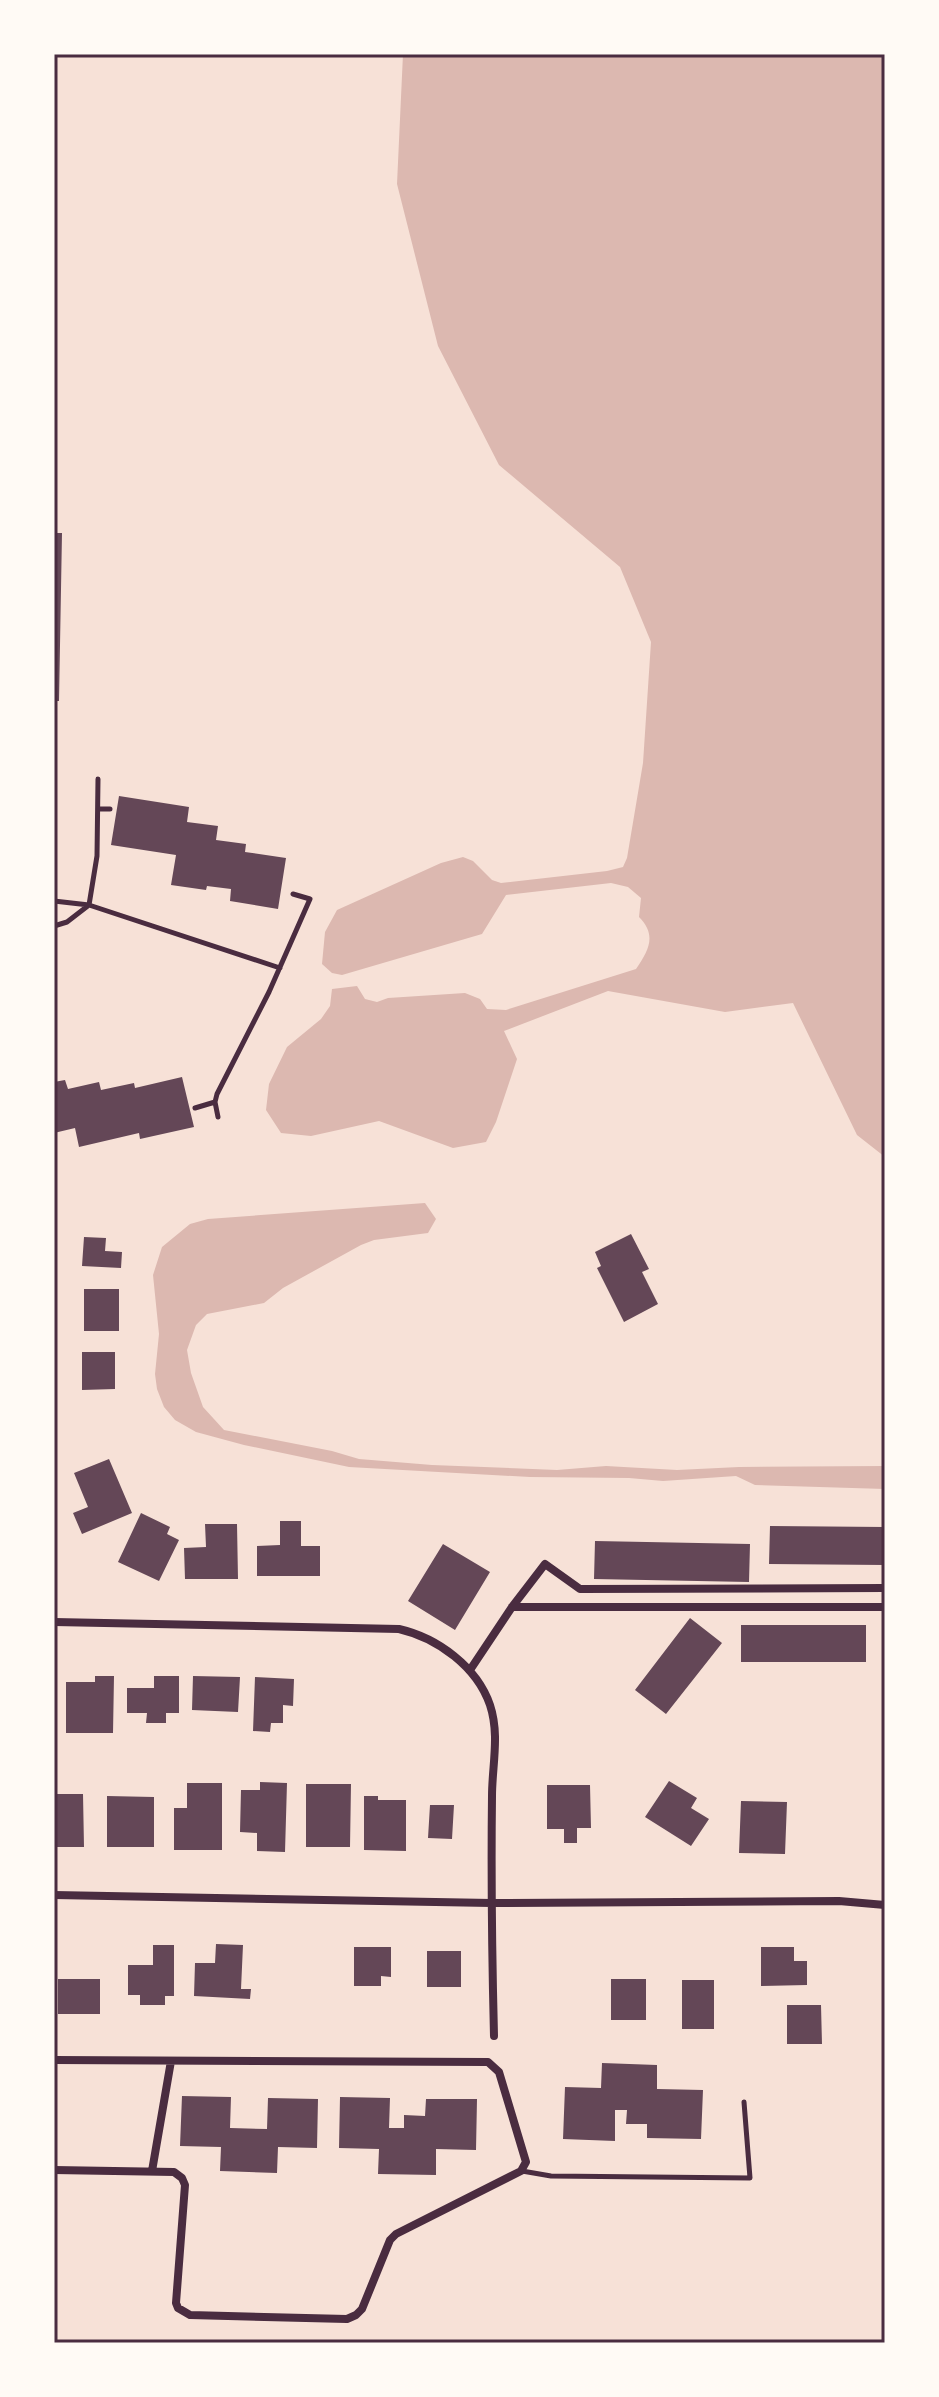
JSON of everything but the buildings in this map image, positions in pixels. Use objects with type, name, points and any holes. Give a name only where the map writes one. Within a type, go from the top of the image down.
[{"type":"street","points":[[470,1670],[545,1564],[580,1589],[885,1588]]},
{"type":"street","points":[[512,1607],[885,1607]]},
{"type":"street","points":[[54,1622],[399,1629],[435,1643],[470,1670],[486,1695],[496,1733],[492,1783],[491,1903],[494,2036]]},
{"type":"street","points":[[54,1895],[491,1903],[839,1901],[885,1905]]},
{"type":"street","points":[[54,2060],[488,2062],[499,2072],[526,2162],[521,2171],[396,2234],[390,2240],[362,2309],[347,2319],[184,2313],[176,2303],[185,2185],[182,2178],[174,2172],[54,2170]]},
{"type":"street","points":[[152,2171],[171,2061]]},
{"type":"lane","points":[[54,926],[67,922],[89,905],[96,869],[98,779]]},
{"type":"lane","points":[[98,809],[110,809]]},
{"type":"lane","points":[[218,1117],[215,1102],[310,899],[293,894]]},
{"type":"lane","points":[[54,901],[89,905],[280,968]]},
{"type":"lane","points":[[195,1108],[215,1102]]},
{"type":"lane","points":[[521,2171],[551,2176],[750,2178],[744,2102]]},
{"type":"shaded area","points":[[403,54],[885,54],[885,1157],[857,1135],[793,1003],[725,1012],[608,991],[504,1031],[517,1059],[486,1142],[453,1148],[379,1121],[311,1136],[281,1133],[266,1110],[269,1084],[287,1047],[321,1019],[330,1006],[332,989],[357,986],[365,999],[377,1002],[388,998],[465,993],[480,999],[487,1009],[506,1010],[636,969],[649,943],[648,930],[639,917],[641,898],[628,887],[611,883],[506,895],[482,934],[342,975],[332,973],[322,964],[325,932],[337,910],[441,863],[463,857],[473,861],[492,880],[501,883],[623,867],[643,763],[651,642],[620,567],[499,465],[438,346],[397,184]]},
{"type":"shaded area","points":[[425,1203],[436,1219],[428,1233],[374,1240],[361,1245],[283,1288],[264,1303],[207,1314],[196,1325],[187,1350],[191,1373],[203,1407],[224,1430],[359,1459],[432,1465],[557,1470],[606,1466],[677,1470],[885,1466],[885,1489],[755,1485],[736,1476],[663,1481],[349,1467],[196,1432],[175,1420],[164,1407],[155,1374],[159,1334],[153,1275],[162,1247],[190,1224],[208,1219]]}]
